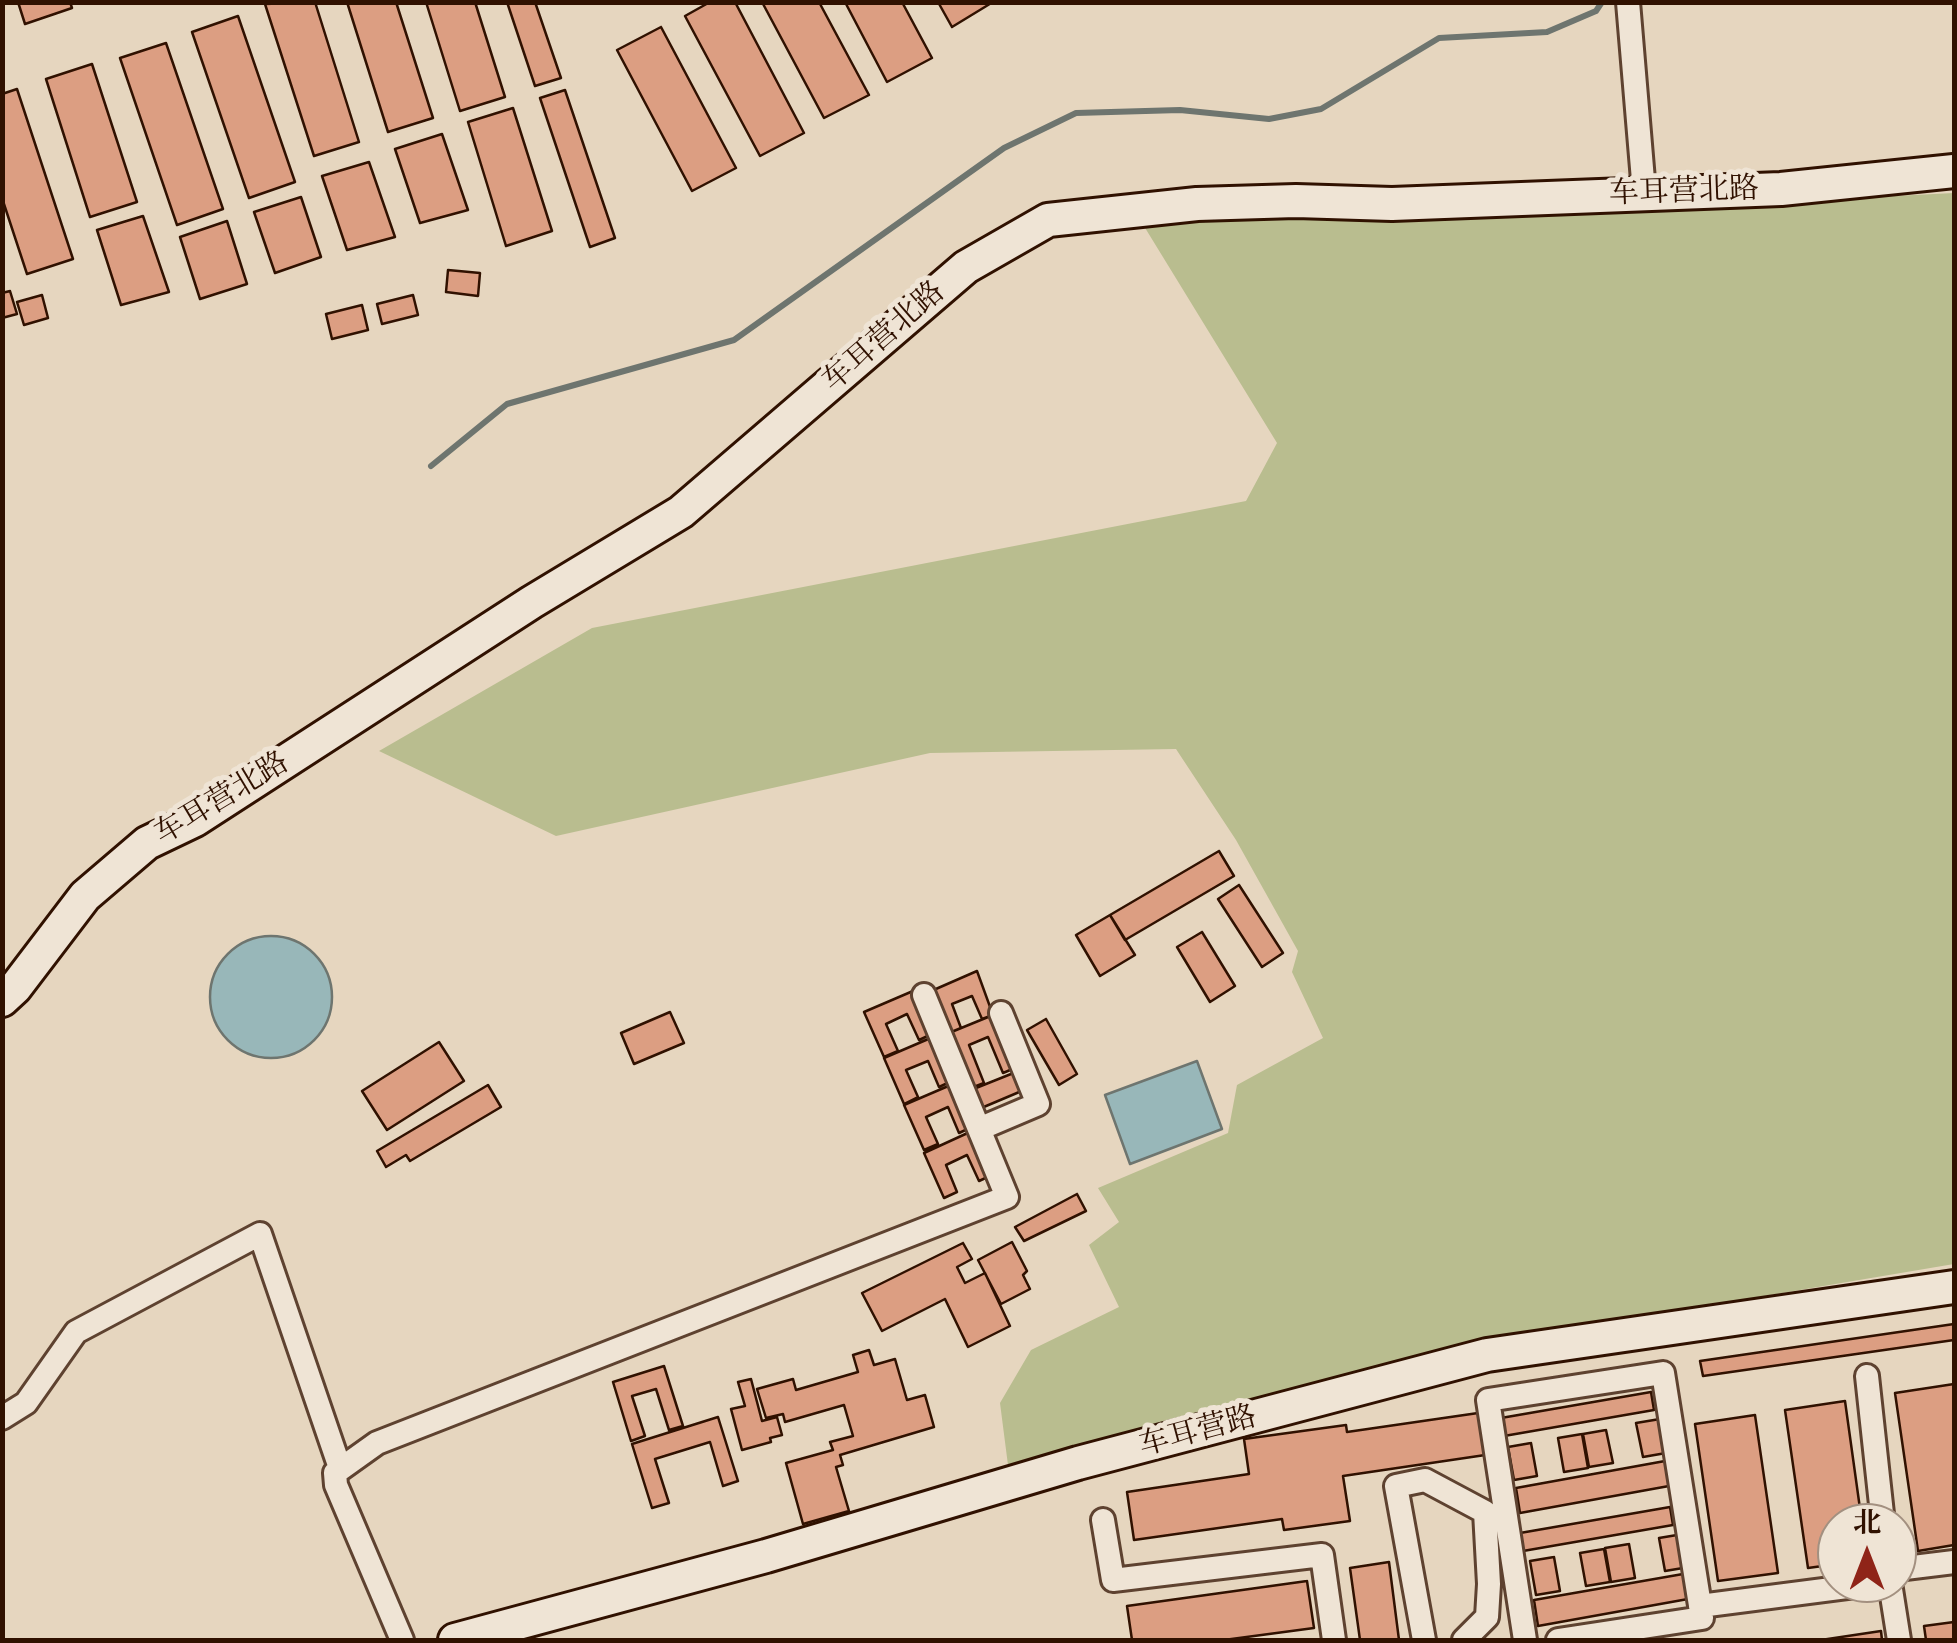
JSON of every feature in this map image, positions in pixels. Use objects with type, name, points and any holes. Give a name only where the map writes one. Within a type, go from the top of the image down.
[{"type":"street","points":[[1628,2],[1644,192]]},
{"type":"street","name":"车耳营北路","points":[[2,1000],[84,896],[147,843],[195,820],[499,623],[680,512],[966,266],[1048,220],[1197,204],[1392,204],[1781,189],[1954,171]]},
{"type":"street","points":[[402,1640],[336,1485],[335,1472],[340,1468],[377,1444],[1007,1197],[924,995]]},
{"type":"street","points":[[979,1128],[1038,1104],[1001,1013]]},
{"type":"street","points":[[2,1418],[26,1403],[76,1332],[260,1234],[340,1468]]},
{"type":"street","name":"车耳营路","points":[[455,1640],[766,1556],[1078,1464],[1487,1355],[1954,1287]]},
{"type":"street","points":[[1525,1640],[1488,1400],[1664,1373],[1702,1618],[1558,1640]]},
{"type":"street","points":[[1867,1376],[1881,1503]]},
{"type":"street","points":[[1424,1640],[1396,1486],[1425,1480],[1484,1512],[1489,1584],[1486,1617],[1470,1638]]},
{"type":"street","points":[[1103,1520],[1113,1580],[1322,1554],[1334,1640]]},
{"type":"street","points":[[1917,1567],[1954,1562]]},
{"type":"street","points":[[1700,1606],[1817,1591]]},
{"type":"street","points":[[1893,1603],[1898,1640]]},
{"type":"green space","points":[[1954,193],[1954,1264],[1486,1343],[1009,1473],[1000,1403],[1031,1350],[1119,1307],[1089,1245],[1119,1222],[1098,1188],[1228,1133],[1237,1085],[1323,1038],[1292,972],[1298,951],[1236,840],[1176,749],[930,753],[556,836],[379,751],[592,628],[1246,501],[1277,443],[1139,218],[1476,217]]},
{"type":"water","points":[[271,936],[295,940],[314,954],[328,973],[332,997],[328,1021],[314,1040],[295,1054],[271,1058],[247,1054],[228,1040],[214,1021],[210,997],[214,973],[228,954],[247,940]]},
{"type":"water","points":[[1197,1061],[1222,1129],[1130,1164],[1105,1095]]},
{"type":"building","points":[[18,2],[70,2],[72,8],[25,24]]},
{"type":"building","points":[[315,2],[359,142],[314,156],[265,4]]},
{"type":"building","points":[[347,2],[396,2],[433,118],[388,132]]},
{"type":"building","points":[[426,2],[475,2],[505,97],[460,111]]},
{"type":"building","points":[[507,2],[535,2],[561,78],[535,86]]},
{"type":"building","points":[[710,2],[735,2],[804,133],[760,156],[685,16]]},
{"type":"building","points":[[762,2],[819,2],[869,95],[824,118]]},
{"type":"building","points":[[845,2],[902,2],[932,58],[887,82]]},
{"type":"building","points":[[938,2],[993,2],[952,27]]},
{"type":"building","points":[[238,16],[295,182],[249,198],[192,32]]},
{"type":"building","points":[[661,27],[736,168],[692,191],[617,50]]},
{"type":"building","points":[[166,43],[223,209],[177,225],[120,58]]},
{"type":"building","points":[[92,64],[137,202],[90,217],[46,79]]},
{"type":"building","points":[[17,89],[73,259],[27,274],[2,198],[2,94]]},
{"type":"building","points":[[565,90],[615,238],[590,247],[540,98]]},
{"type":"building","points":[[513,108],[552,231],[506,246],[468,122]]},
{"type":"building","points":[[442,134],[468,210],[420,223],[395,149]]},
{"type":"building","points":[[369,162],[395,237],[347,250],[322,176]]},
{"type":"building","points":[[301,197],[321,257],[275,273],[254,212]]},
{"type":"building","points":[[143,216],[169,292],[121,305],[97,230]]},
{"type":"building","points":[[227,221],[247,284],[200,299],[180,237]]},
{"type":"building","points":[[448,270],[480,273],[478,296],[446,292]]},
{"type":"building","points":[[10,291],[17,314],[2,318],[2,293]]},
{"type":"building","points":[[42,295],[48,318],[24,325],[17,302]]},
{"type":"building","points":[[413,295],[418,315],[382,324],[377,304]]},
{"type":"building","points":[[362,305],[368,330],[332,339],[326,314]]},
{"type":"building","points":[[1219,851],[1234,876],[1125,940],[1110,915]]},
{"type":"building","points":[[1239,885],[1283,953],[1262,967],[1218,899]]},
{"type":"building","points":[[1110,915],[1135,955],[1100,976],[1076,935]]},
{"type":"building","points":[[1202,932],[1235,986],[1210,1002],[1177,947]]},
{"type":"building","points":[[977,971],[993,1015],[982,1019],[972,996],[952,1004],[961,1028],[949,1033],[929,992]]},
{"type":"building","points":[[913,991],[932,1034],[919,1040],[907,1014],[886,1024],[898,1051],[884,1057],[864,1012]]},
{"type":"building","points":[[670,1012],[684,1043],[634,1064],[621,1033]]},
{"type":"building","points":[[993,1015],[1015,1068],[1003,1073],[988,1037],[969,1045],[984,1083],[971,1088],[949,1033]]},
{"type":"building","points":[[1046,1019],[1077,1074],[1059,1085],[1027,1030]]},
{"type":"building","points":[[933,1037],[952,1081],[939,1087],[928,1061],[906,1070],[918,1097],[904,1104],[884,1058]]},
{"type":"building","points":[[439,1042],[464,1081],[387,1130],[362,1091]]},
{"type":"building","points":[[1016,1072],[1024,1090],[979,1109],[971,1090]]},
{"type":"building","points":[[953,1084],[972,1127],[959,1133],[948,1107],[926,1117],[938,1144],[924,1150],[904,1105]]},
{"type":"building","points":[[488,1085],[501,1107],[410,1161],[406,1155],[386,1167],[377,1151]]},
{"type":"building","points":[[972,1131],[992,1175],[979,1181],[967,1155],[946,1165],[957,1192],[944,1198],[924,1153]]},
{"type":"building","points":[[1077,1194],[1086,1211],[1024,1241],[1015,1227]]},
{"type":"building","points":[[1012,1242],[1027,1271],[1023,1275],[1030,1289],[1001,1304],[978,1260]]},
{"type":"building","points":[[963,1243],[972,1259],[957,1267],[965,1283],[985,1273],[1010,1326],[968,1347],[945,1299],[882,1331],[862,1293]]},
{"type":"building","points":[[1954,1324],[1954,1340],[1703,1376],[1700,1361]]},
{"type":"building","points":[[869,1350],[874,1365],[895,1359],[907,1400],[925,1395],[934,1427],[840,1455],[843,1465],[836,1467],[849,1511],[803,1524],[786,1463],[833,1450],[830,1442],[853,1436],[844,1405],[785,1422],[783,1414],[766,1418],[757,1389],[793,1379],[796,1390],[858,1372],[853,1355]]},
{"type":"building","points":[[664,1366],[683,1426],[669,1430],[656,1389],[632,1396],[645,1436],[631,1441],[613,1382]]},
{"type":"building","points":[[751,1379],[762,1421],[777,1417],[782,1435],[742,1450],[731,1409],[745,1406],[738,1382]]},
{"type":"building","points":[[1954,1384],[1954,1545],[1918,1551],[1917,1503],[1911,1503],[1895,1393]]},
{"type":"building","points":[[1651,1392],[1654,1410],[1504,1436],[1501,1418]]},
{"type":"building","points":[[1845,1401],[1859,1503],[1817,1503],[1817,1567],[1808,1568],[1785,1410]]},
{"type":"building","points":[[1485,1412],[1492,1454],[1343,1476],[1350,1521],[1284,1530],[1282,1519],[1134,1540],[1127,1492],[1249,1474],[1244,1439],[1346,1425],[1347,1432]]},
{"type":"building","points":[[1755,1415],[1778,1573],[1718,1581],[1695,1424]]},
{"type":"building","points":[[718,1417],[738,1481],[723,1486],[710,1442],[655,1459],[669,1503],[652,1508],[632,1444]]},
{"type":"building","points":[[1660,1419],[1666,1453],[1643,1457],[1636,1423]]},
{"type":"building","points":[[1606,1430],[1613,1463],[1589,1467],[1583,1434]]},
{"type":"building","points":[[1582,1434],[1588,1468],[1564,1472],[1558,1438]]},
{"type":"building","points":[[1531,1443],[1537,1476],[1514,1480],[1508,1447]]},
{"type":"building","points":[[1665,1461],[1669,1486],[1520,1513],[1516,1488]]},
{"type":"building","points":[[1670,1507],[1673,1525],[1523,1551],[1520,1533]]},
{"type":"building","points":[[1683,1534],[1689,1567],[1665,1571],[1659,1538]]},
{"type":"building","points":[[1629,1544],[1635,1578],[1611,1582],[1605,1548]]},
{"type":"building","points":[[1604,1549],[1610,1582],[1586,1586],[1580,1553]]},
{"type":"building","points":[[1554,1557],[1560,1591],[1536,1595],[1530,1561]]},
{"type":"building","points":[[1389,1562],[1399,1640],[1360,1640],[1350,1568]]},
{"type":"building","points":[[1683,1574],[1688,1599],[1538,1626],[1534,1600]]},
{"type":"building","points":[[1307,1581],[1314,1628],[1224,1640],[1132,1640],[1127,1606]]},
{"type":"building","points":[[1954,1622],[1954,1640],[1926,1640],[1924,1626]]},
{"type":"building","points":[[1881,1631],[1882,1640],[1821,1640]]},
{"type":"waterway","points":[[431,466],[507,404],[734,340],[1004,148],[1076,113],[1180,110],[1269,119],[1321,109],[1439,38],[1547,32],[1596,11],[1602,2]]}]
